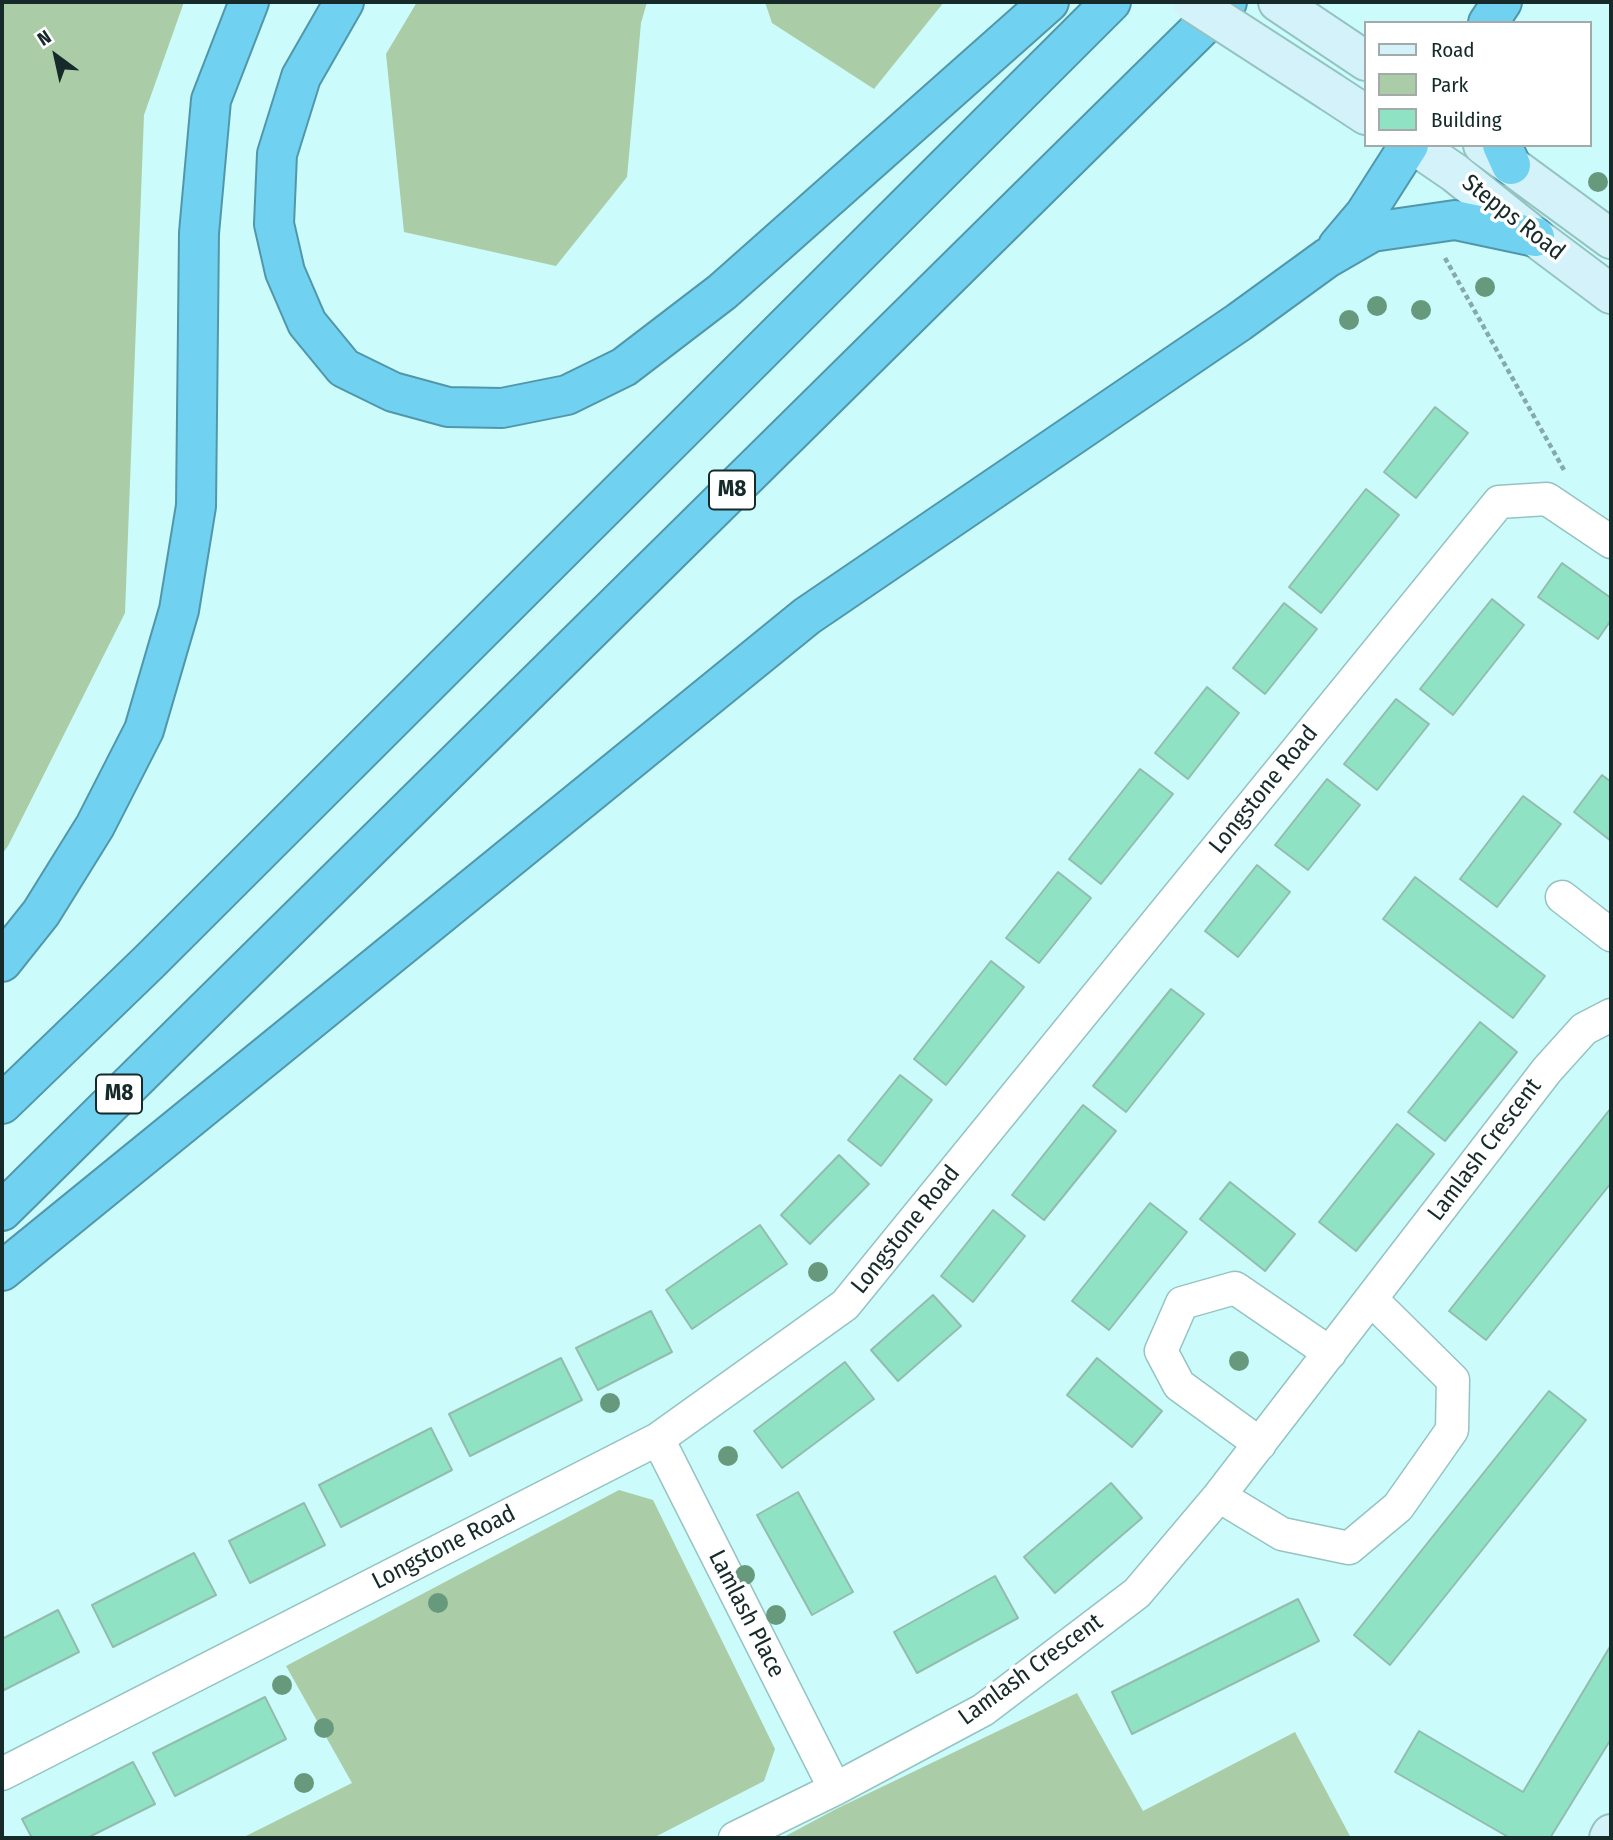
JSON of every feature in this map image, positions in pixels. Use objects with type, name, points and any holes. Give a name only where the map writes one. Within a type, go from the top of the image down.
[{"type":"highway","points":[[2,962],[41,913],[88,837],[144,730],[179,610],[196,506],[199,233],[211,100],[249,2]]},
{"type":"highway","points":[[344,2],[301,76],[277,154],[274,224],[285,272],[307,323],[344,368],[393,392],[448,407],[502,408],[567,395],[624,367],[722,292],[1049,2]]},
{"type":"highway","points":[[2,1104],[149,962],[1111,2]]},
{"type":"highway","name":"M8","points":[[2,1211],[1227,2]]},
{"type":"highway","points":[[1490,21],[1504,2]]},
{"type":"highway","points":[[1499,21],[1504,2]]},
{"type":"highway","points":[[1327,258],[1365,214],[1411,147]]},
{"type":"highway","points":[[2,1271],[807,616],[1239,322],[1327,258],[1372,232],[1455,220],[1535,237]]},
{"type":"main road","points":[[1192,2],[1364,113]]},
{"type":"main road","points":[[1278,2],[1364,60]]},
{"type":"main road","name":"Stepps Road","points":[[1415,147],[1455,173],[1611,294]]},
{"type":"main road","name":"Stepps Road","points":[[1499,152],[1611,239]]},
{"type":"street","name":"Longstone Road","points":[[2,1774],[658,1439],[845,1305],[1499,502],[1547,499],[1611,542]]},
{"type":"street","points":[[1562,897],[1611,935]]},
{"type":"street","name":"Lamlash Crescent","points":[[735,1838],[835,1789],[983,1710],[1137,1593],[1260,1444],[1547,1070],[1584,1029],[1611,1015]]},
{"type":"street","points":[[1260,1444],[1178,1385],[1161,1351],[1182,1303],[1235,1288],[1330,1353]]},
{"type":"street","points":[[1219,1496],[1282,1534],[1349,1548],[1398,1507],[1452,1430],[1453,1380],[1371,1299]]},
{"type":"street","name":"Lamlash Place","points":[[658,1439],[835,1789]]},
{"type":"path","points":[[1439,222],[1439,246],[1566,475]]},
{"type":"green space","points":[[2,2],[184,2],[144,115],[125,613],[2,854]]},
{"type":"green space","points":[[417,2],[647,2],[641,23],[627,177],[556,266],[404,232],[386,54]]},
{"type":"green space","points":[[765,2],[944,2],[874,89],[772,23]]},
{"type":"green space","points":[[619,1490],[653,1500],[775,1749],[764,1781],[653,1838],[242,1838],[352,1783],[286,1666]]},
{"type":"green space","points":[[1077,1693],[1143,1811],[1295,1732],[1351,1838],[782,1838],[836,1809]]},
{"type":"building","points":[[1435,407],[1468,433],[1416,498],[1384,472]]},
{"type":"building","points":[[1366,489],[1399,515],[1321,613],[1289,587]]},
{"type":"building","points":[[1562,563],[1611,598],[1611,620],[1598,639],[1538,597]]},
{"type":"building","points":[[1492,599],[1524,625],[1453,715],[1420,689]]},
{"type":"building","points":[[1284,603],[1317,629],[1265,694],[1233,668]]},
{"type":"building","points":[[1207,687],[1239,713],[1188,779],[1155,753]]},
{"type":"building","points":[[1396,699],[1429,724],[1377,790],[1344,764]]},
{"type":"building","points":[[1140,769],[1173,794],[1101,884],[1069,859]]},
{"type":"building","points":[[1602,775],[1611,782],[1611,841],[1574,812]]},
{"type":"building","points":[[1327,779],[1360,805],[1308,870],[1275,845]]},
{"type":"building","points":[[1523,796],[1561,824],[1497,907],[1460,879]]},
{"type":"building","points":[[1257,865],[1290,892],[1238,957],[1205,931]]},
{"type":"building","points":[[1058,872],[1091,898],[1039,963],[1006,938]]},
{"type":"building","points":[[1415,877],[1545,976],[1513,1018],[1383,919]]},
{"type":"building","points":[[991,961],[1024,987],[946,1085],[914,1059]]},
{"type":"building","points":[[1171,989],[1204,1014],[1126,1112],[1093,1086]]},
{"type":"building","points":[[1480,1022],[1517,1052],[1445,1141],[1408,1112]]},
{"type":"building","points":[[900,1075],[932,1100],[881,1166],[848,1140]]},
{"type":"building","points":[[1083,1105],[1116,1131],[1044,1220],[1012,1195]]},
{"type":"building","points":[[1611,1108],[1611,1183],[1486,1340],[1449,1311]]},
{"type":"building","points":[[1397,1124],[1434,1154],[1356,1251],[1319,1222]]},
{"type":"building","points":[[839,1155],[869,1184],[810,1244],[781,1215]]},
{"type":"building","points":[[1230,1182],[1295,1234],[1265,1271],[1200,1219]]},
{"type":"building","points":[[1150,1203],[1187,1232],[1109,1330],[1072,1301]]},
{"type":"building","points":[[993,1210],[1025,1236],[973,1302],[941,1276]]},
{"type":"building","points":[[760,1225],[787,1264],[692,1329],[666,1290]]},
{"type":"building","points":[[933,1295],[961,1326],[898,1381],[871,1350]]},
{"type":"building","points":[[651,1311],[672,1352],[598,1390],[576,1348]]},
{"type":"building","points":[[561,1358],[582,1400],[470,1456],[449,1414]]},
{"type":"building","points":[[1097,1358],[1162,1411],[1132,1447],[1067,1395]]},
{"type":"building","points":[[845,1362],[874,1399],[782,1468],[754,1431]]},
{"type":"building","points":[[1549,1391],[1586,1420],[1390,1665],[1354,1635]]},
{"type":"building","points":[[431,1428],[452,1470],[341,1527],[319,1485]]},
{"type":"building","points":[[1111,1483],[1142,1518],[1055,1593],[1024,1557]]},
{"type":"building","points":[[798,1492],[853,1592],[812,1615],[757,1515]]},
{"type":"building","points":[[304,1503],[325,1545],[250,1583],[229,1541]]},
{"type":"building","points":[[194,1553],[216,1595],[113,1647],[92,1605]]},
{"type":"building","points":[[995,1576],[1018,1618],[917,1673],[894,1632]]},
{"type":"building","points":[[1298,1599],[1319,1641],[1132,1734],[1112,1692]]},
{"type":"building","points":[[58,1610],[79,1652],[2,1691],[2,1639]]},
{"type":"building","points":[[1611,1645],[1611,1739],[1550,1838],[1510,1838],[1395,1772],[1419,1731],[1523,1792]]},
{"type":"building","points":[[265,1697],[286,1739],[175,1796],[153,1753]]},
{"type":"building","points":[[133,1762],[155,1804],[87,1838],[32,1838],[22,1819]]}]
